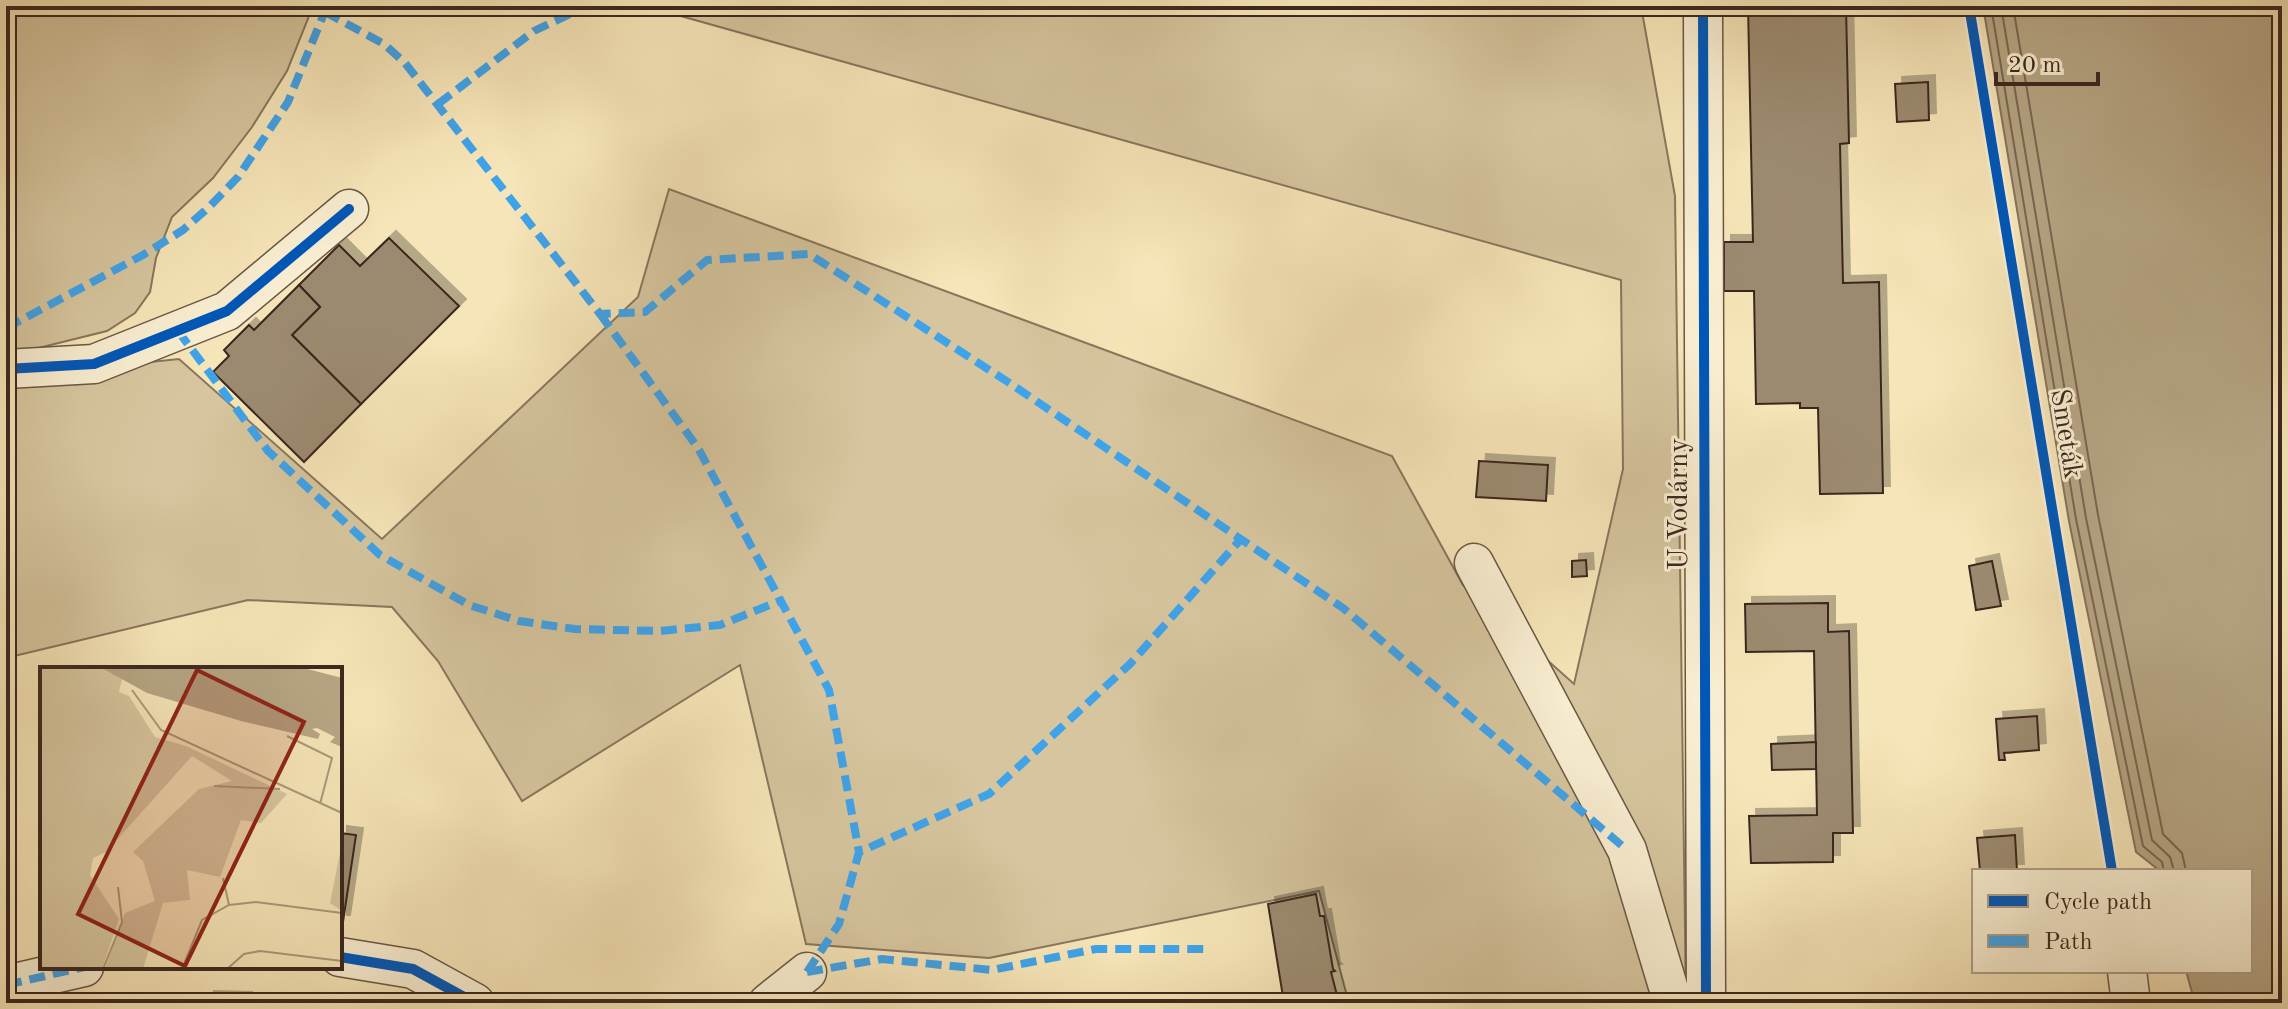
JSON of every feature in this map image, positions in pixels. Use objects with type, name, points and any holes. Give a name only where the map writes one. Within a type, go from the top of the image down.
[{"type":"street","name":"U Vodárny","points":[[1703,6],[1706,1003]]},
{"type":"street","points":[[6,369],[94,364],[227,311],[349,209]]},
{"type":"street","points":[[1474,563],[1627,850],[1673,1003]]},
{"type":"street","points":[[342,957],[413,969],[475,1003]]},
{"type":"street","points":[[6,985],[75,969]]},
{"type":"street","points":[[768,1003],[807,972]]},
{"type":"street","points":[[2127,973],[2131,1003]]},
{"type":"shaded area","points":[[6,6],[313,6],[287,71],[252,127],[213,178],[172,217],[156,258],[150,292],[135,313],[107,331],[6,354]]},
{"type":"shaded area","points":[[645,6],[1641,6],[1675,196],[1686,1003],[1349,1003],[1319,891],[989,958],[806,944],[740,665],[522,801],[438,661],[392,607],[248,600],[6,658],[6,377],[179,359],[382,539],[638,297],[669,189],[1392,456],[1463,585],[1574,684],[1623,469],[1621,280]]},
{"type":"water","points":[[1983,6],[2282,6],[2282,1003],[2195,1003],[2187,973],[2252,973],[2252,869],[2157,869],[2136,852],[2069,521]]},
{"type":"building","points":[[1748,6],[1846,6],[1849,143],[1840,144],[1843,283],[1879,282],[1883,493],[1820,494],[1818,408],[1800,408],[1800,403],[1756,404],[1754,291],[1724,291],[1724,242],[1753,242]]},
{"type":"building","points":[[1928,82],[1929,120],[1897,122],[1895,84]]},
{"type":"building","points":[[389,238],[459,306],[361,404],[292,335],[320,307],[299,285],[339,245],[360,266]]},
{"type":"building","points":[[299,285],[320,307],[292,335],[361,404],[304,462],[213,372],[229,356],[224,350],[249,325],[254,330]]},
{"type":"building","points":[[1479,461],[1548,465],[1546,501],[1476,497]]},
{"type":"building","points":[[1586,560],[1587,576],[1572,577],[1572,561]]},
{"type":"building","points":[[1992,561],[2001,606],[1976,610],[1969,566]]},
{"type":"building","points":[[1828,603],[1828,632],[1849,631],[1853,833],[1833,833],[1833,862],[1751,863],[1749,816],[1817,815],[1814,651],[1746,652],[1745,604]]},
{"type":"building","points":[[2037,716],[2039,750],[2004,753],[2005,760],[1999,760],[1996,719]]},
{"type":"building","points":[[1816,742],[1816,769],[1772,770],[1771,744]]},
{"type":"building","points":[[342,833],[356,835],[342,922]]},
{"type":"building","points":[[2015,835],[2017,869],[1980,869],[1977,838]]},
{"type":"building","points":[[1316,894],[1320,916],[1324,916],[1335,971],[1331,972],[1339,1003],[1284,1003],[1268,904]]},
{"type":"building","points":[[207,998],[245,999],[245,1003],[206,1003]]},
{"type":"marked path","points":[[6,328],[143,255],[183,230],[209,207],[238,177],[288,102],[327,6]]},
{"type":"marked path","points":[[438,104],[534,31],[587,6]]},
{"type":"marked path","points":[[325,12],[384,44],[405,63],[600,314],[645,312],[707,260],[809,254],[1008,382],[1343,608],[1627,850]]},
{"type":"marked path","points":[[600,314],[698,448],[829,690],[859,852]]},
{"type":"marked path","points":[[178,331],[268,451],[380,555],[469,605],[519,621],[575,629],[660,631],[720,625],[782,600]]},
{"type":"marked path","points":[[807,972],[839,924],[859,852],[989,794],[1130,664],[1241,539]]},
{"type":"marked path","points":[[807,972],[882,959],[992,970],[1096,949],[1204,949]]},
{"type":"marked path","points":[[6,985],[75,969]]},
{"type":"cycle path","points":[[1703,6],[1706,1003]]},
{"type":"cycle path","name":"Smeták","points":[[1969,6],[2112,869]]},
{"type":"cycle path","points":[[6,369],[94,364],[227,311],[349,209]]},
{"type":"cycle path","points":[[342,957],[413,969],[475,1003]]}]
